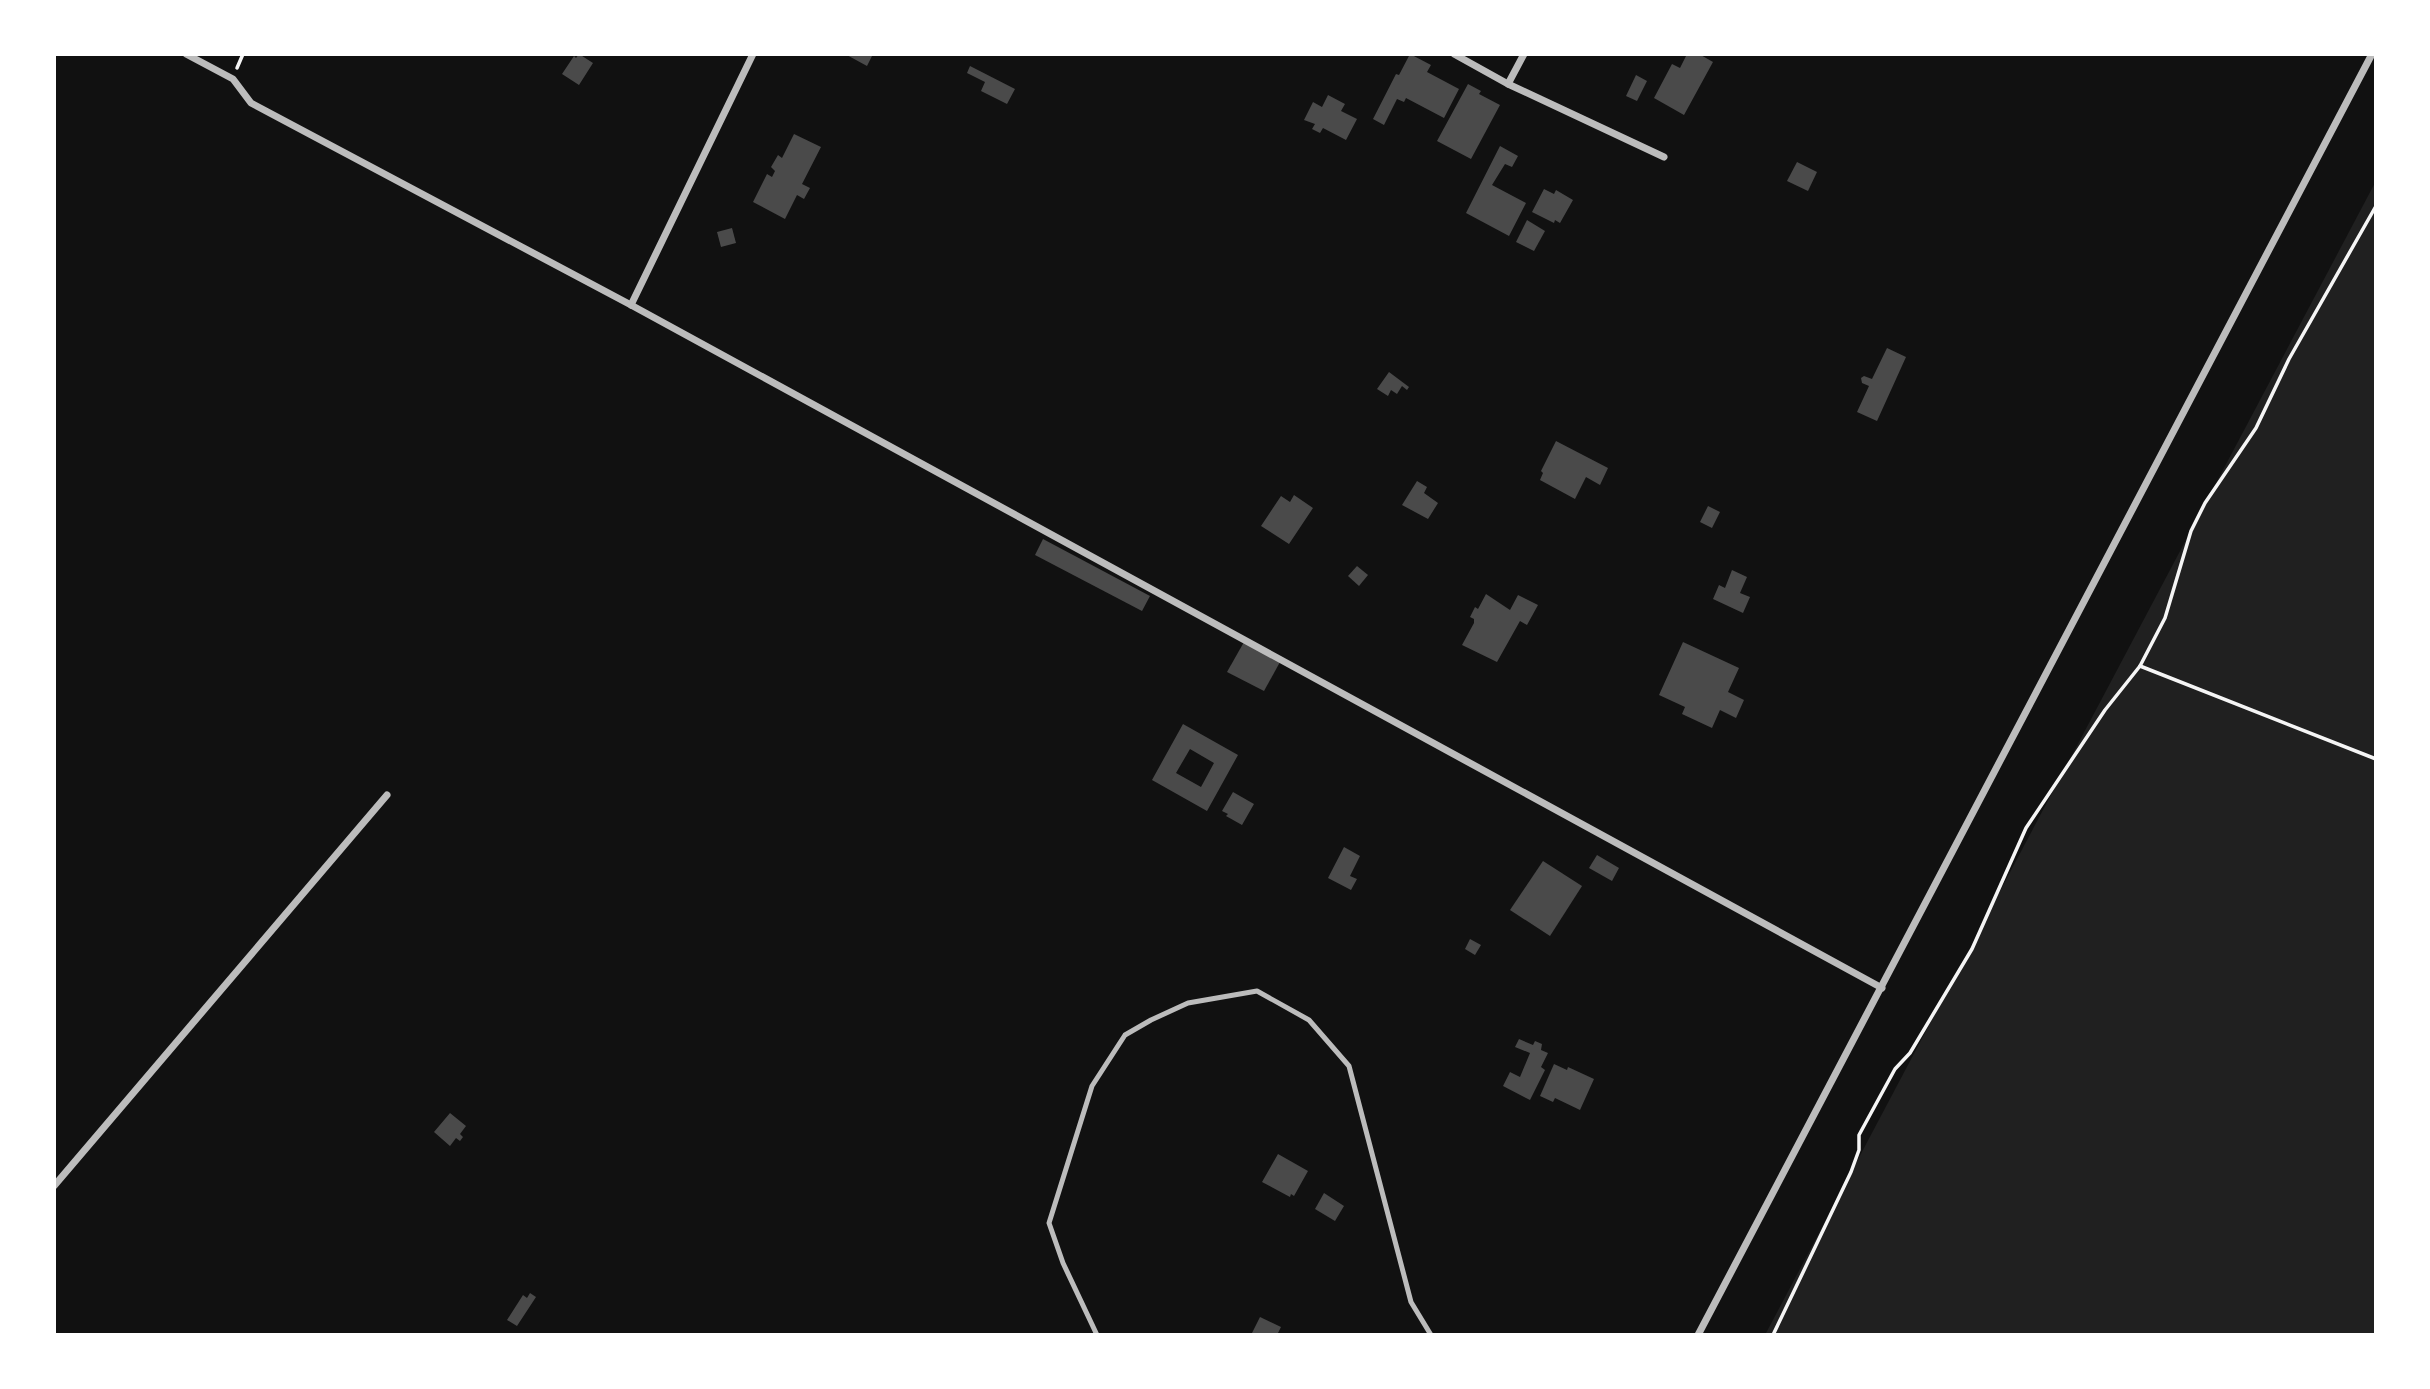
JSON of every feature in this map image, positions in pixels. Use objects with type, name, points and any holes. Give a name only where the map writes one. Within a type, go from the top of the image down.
[{"type":"street","points":[[186,54],[233,79],[251,103],[631,305],[1882,988]]},
{"type":"street","points":[[631,305],[753,54]]},
{"type":"street","points":[[1454,54],[1508,84],[1664,157]]},
{"type":"street","points":[[1508,84],[1524,54]]},
{"type":"street","points":[[1698,1335],[2372,54]]},
{"type":"street","points":[[54,1186],[387,795]]},
{"type":"lane","points":[[1097,1335],[1063,1263],[1049,1223],[1092,1086],[1125,1035],[1151,1020],[1188,1003],[1257,991],[1308,1020],[1349,1066],[1412,1302],[1431,1335]]},
{"type":"path","points":[[1773,1335],[1851,1172],[1859,1150],[1859,1135],[1895,1069],[1910,1053],[1972,949],[2026,828],[2105,710],[2140,666],[2165,618],[2191,531],[2204,502],[2256,428],[2289,359],[2376,206]]},
{"type":"path","points":[[2140,666],[2376,759]]},
{"type":"shaded area","points":[[2376,181],[2376,1335],[1765,1335]]},
{"type":"building","points":[[579,54],[593,63],[579,85],[562,74],[574,56],[576,58]]},
{"type":"building","points":[[845,54],[873,54],[867,66]]},
{"type":"building","points":[[1410,54],[1431,65],[1427,72],[1459,89],[1444,118],[1406,98],[1404,102],[1397,99],[1384,125],[1373,119],[1396,74],[1399,75]]},
{"type":"building","points":[[1687,54],[1699,54],[1713,62],[1684,115],[1654,98],[1672,64],[1680,68]]},
{"type":"building","points":[[970,66],[1015,89],[1007,104],[981,91],[985,82],[967,73]]},
{"type":"building","points":[[1636,75],[1647,81],[1637,101],[1626,96]]},
{"type":"building","points":[[1468,84],[1481,91],[1479,94],[1500,105],[1471,159],[1437,141]]},
{"type":"building","points":[[1328,95],[1345,104],[1341,111],[1357,119],[1346,140],[1323,128],[1320,133],[1312,129],[1315,124],[1304,120],[1313,102],[1322,107]]},
{"type":"building","points":[[794,134],[821,147],[802,184],[810,188],[804,199],[797,195],[785,219],[753,202],[767,174],[772,177],[775,171],[771,167],[778,155],[782,158]]},
{"type":"building","points":[[1500,146],[1518,156],[1512,167],[1505,164],[1492,185],[1526,203],[1509,236],[1466,213]]},
{"type":"building","points":[[1797,162],[1817,172],[1808,191],[1787,181]]},
{"type":"building","points":[[1544,189],[1554,194],[1556,190],[1573,200],[1560,223],[1555,220],[1554,223],[1532,212]]},
{"type":"building","points":[[1527,220],[1545,231],[1534,251],[1516,242]]},
{"type":"building","points":[[732,228],[736,243],[721,247],[717,232]]},
{"type":"building","points":[[1887,348],[1906,357],[1877,421],[1857,412],[1869,386],[1862,383],[1861,378],[1864,376],[1872,379]]},
{"type":"building","points":[[1389,372],[1409,387],[1407,390],[1402,386],[1397,394],[1391,390],[1388,396],[1377,389]]},
{"type":"building","points":[[1556,441],[1608,468],[1600,485],[1586,477],[1575,499],[1540,480],[1543,473],[1541,471]]},
{"type":"building","points":[[1417,481],[1427,487],[1424,493],[1438,503],[1428,519],[1402,505]]},
{"type":"building","points":[[1294,495],[1313,508],[1289,544],[1261,526],[1281,496],[1290,502]]},
{"type":"building","points":[[1708,506],[1720,512],[1712,528],[1700,522]]},
{"type":"building","points":[[1043,539],[1150,596],[1142,611],[1035,555]]},
{"type":"building","points":[[1357,566],[1368,575],[1359,586],[1348,576]]},
{"type":"building","points":[[1732,570],[1747,577],[1740,593],[1750,597],[1743,613],[1713,599],[1719,585],[1725,588]]},
{"type":"building","points":[[1486,594],[1510,610],[1518,595],[1538,605],[1527,625],[1520,621],[1497,662],[1462,645],[1474,623],[1474,619],[1470,617]]},
{"type":"building","points":[[1244,642],[1280,662],[1264,691],[1227,672]]},
{"type":"building","points":[[1683,642],[1739,668],[1728,692],[1744,700],[1736,718],[1720,710],[1712,728],[1682,714],[1685,707],[1659,695]]},
{"type":"building","points":[[1183,724],[1238,755],[1207,811],[1152,780]],"holes":[[[1190,749],[1214,763],[1201,787],[1176,773]]]},
{"type":"building","points":[[1233,792],[1254,804],[1242,825],[1222,811]]},
{"type":"building","points":[[1344,847],[1360,856],[1350,876],[1357,879],[1351,890],[1328,878]]},
{"type":"building","points":[[1597,855],[1619,868],[1612,881],[1589,868]]},
{"type":"building","points":[[1543,861],[1582,886],[1550,936],[1510,910]]},
{"type":"building","points":[[1470,939],[1481,945],[1475,955],[1465,949]]},
{"type":"building","points":[[1519,1039],[1533,1045],[1535,1041],[1542,1044],[1541,1050],[1548,1053],[1541,1067],[1545,1070],[1530,1100],[1503,1086],[1510,1072],[1520,1077],[1530,1053],[1515,1047]]},
{"type":"building","points":[[1554,1064],[1567,1070],[1568,1067],[1594,1079],[1580,1110],[1555,1098],[1553,1102],[1540,1096]]},
{"type":"building","points":[[450,1113],[466,1126],[460,1134],[463,1137],[460,1141],[456,1138],[450,1146],[434,1132]]},
{"type":"building","points":[[1278,1154],[1308,1171],[1294,1196],[1291,1194],[1290,1197],[1262,1182]]},
{"type":"building","points":[[1324,1193],[1344,1206],[1335,1221],[1315,1209]]},
{"type":"building","points":[[530,1293],[536,1297],[517,1326],[507,1320],[523,1295],[527,1298]]},
{"type":"building","points":[[1260,1317],[1281,1327],[1278,1333],[1282,1335],[1251,1335]]}]
